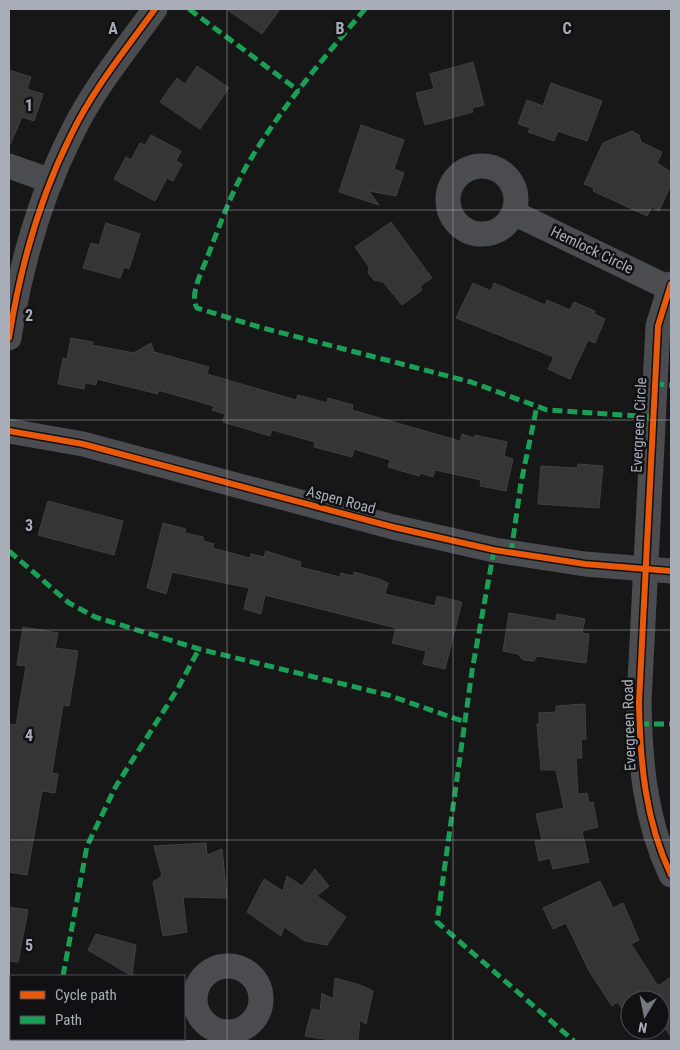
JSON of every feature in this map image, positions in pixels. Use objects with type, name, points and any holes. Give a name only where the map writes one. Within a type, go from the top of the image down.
[{"type":"street","points":[[9,338],[14,303],[18,245],[36,219],[71,134],[104,79],[156,9]]},
{"type":"street","points":[[9,166],[51,181]]},
{"type":"street","name":"Hemlock Circle","points":[[514,213],[670,286]]},
{"type":"street","name":"Evergreen Circle","points":[[645,569],[658,326],[670,286]]},
{"type":"street","name":"Aspen Road","points":[[9,431],[83,444],[393,527],[494,550],[585,564],[671,570]]},
{"type":"street","name":"Evergreen Road","points":[[645,569],[638,702],[640,755],[648,810],[671,875]]},
{"type":"building","points":[[226,9],[280,9],[262,34]]},
{"type":"building","points":[[473,62],[484,105],[472,108],[473,112],[425,125],[416,93],[434,89],[430,74]]},
{"type":"building","points":[[197,66],[229,88],[200,129],[160,102],[177,78],[185,84]]},
{"type":"building","points":[[9,70],[31,77],[27,89],[43,94],[34,121],[22,117],[9,147]]},
{"type":"building","points":[[551,83],[602,101],[587,141],[558,131],[554,141],[528,132],[530,128],[518,124],[527,100],[543,106]]},
{"type":"building","points":[[361,125],[404,140],[394,169],[404,173],[396,196],[369,191],[379,205],[339,192]]},
{"type":"building","points":[[632,131],[639,135],[641,142],[662,152],[657,163],[671,172],[671,185],[659,211],[652,207],[647,216],[593,191],[594,188],[584,184],[603,143]]},
{"type":"building","points":[[151,135],[181,151],[176,161],[182,164],[173,181],[167,178],[155,201],[114,179],[126,157],[131,160],[140,143],[145,145]]},
{"type":"building","points":[[391,222],[432,278],[420,286],[422,290],[402,305],[383,282],[374,280],[368,273],[369,267],[355,247]]},
{"type":"building","points":[[106,223],[140,234],[129,269],[124,267],[120,278],[83,268],[91,243],[99,245]]},
{"type":"building","points":[[473,283],[491,291],[494,283],[545,305],[547,300],[570,310],[574,302],[595,311],[594,314],[605,319],[595,343],[588,340],[570,379],[548,369],[554,357],[456,318]]},
{"type":"building","points":[[71,338],[93,342],[92,345],[134,353],[151,343],[154,352],[209,367],[207,374],[296,400],[298,395],[327,403],[328,398],[353,405],[352,410],[460,441],[462,434],[474,438],[475,435],[507,442],[504,456],[513,459],[506,491],[480,486],[481,480],[435,470],[433,477],[420,473],[419,476],[388,467],[390,460],[354,449],[352,457],[314,447],[315,442],[272,430],[270,436],[223,422],[225,414],[212,410],[214,406],[158,390],[158,394],[97,379],[96,385],[85,383],[84,389],[58,384],[63,358],[67,359]]},
{"type":"building","points":[[578,464],[603,466],[599,508],[538,504],[541,466],[577,468]]},
{"type":"building","points":[[48,501],[123,521],[114,555],[38,535]]},
{"type":"building","points":[[163,523],[186,529],[185,533],[203,537],[203,541],[214,544],[212,548],[250,558],[251,554],[264,557],[266,551],[301,562],[300,567],[340,577],[341,573],[353,576],[354,572],[379,579],[388,583],[385,594],[435,606],[437,596],[462,602],[445,669],[423,664],[426,651],[392,643],[396,628],[265,595],[261,614],[244,609],[249,588],[172,572],[166,594],[147,588]]},
{"type":"building","points":[[509,613],[556,621],[557,614],[585,619],[582,633],[589,634],[586,663],[537,656],[534,661],[523,660],[518,654],[503,651]]},
{"type":"building","points":[[23,627],[58,633],[55,648],[78,651],[69,706],[63,705],[52,773],[58,774],[55,793],[42,791],[27,875],[9,872],[9,724],[16,725],[26,666],[17,665]]},
{"type":"building","points":[[585,704],[586,739],[581,739],[582,758],[576,758],[578,794],[587,793],[589,803],[593,802],[598,827],[582,831],[589,862],[553,869],[550,858],[539,861],[535,841],[542,840],[536,814],[564,808],[556,770],[541,770],[537,724],[539,724],[539,713],[556,712],[556,706]]},
{"type":"building","points":[[206,843],[207,855],[222,849],[227,898],[183,897],[187,932],[163,936],[153,882],[162,876],[154,846]]},
{"type":"building","points":[[315,869],[329,886],[317,896],[346,917],[327,945],[305,941],[284,927],[281,936],[247,912],[264,879],[283,891],[287,876],[302,886]]},
{"type":"building","points":[[600,881],[613,908],[623,903],[639,940],[631,944],[658,986],[671,977],[671,1037],[670,990],[620,990],[620,1006],[617,1002],[612,1006],[589,971],[566,923],[553,929],[543,908]]},
{"type":"building","points":[[9,907],[28,910],[18,962],[9,961]]},
{"type":"building","points":[[96,934],[136,945],[132,975],[130,975],[88,950]]},
{"type":"building","points":[[335,978],[373,991],[366,1024],[360,1020],[358,1041],[336,1041],[305,1036],[312,1009],[320,1011],[322,993],[333,999]]},
{"type":"marked path","points":[[189,9],[299,91]]},
{"type":"marked path","points":[[365,9],[287,105],[246,167],[230,200],[197,283],[194,296],[197,308],[259,327],[471,382],[547,410],[652,417]]},
{"type":"marked path","points":[[654,384],[671,385]]},
{"type":"marked path","points":[[511,553],[521,483],[537,406]]},
{"type":"marked path","points":[[494,550],[472,671],[437,922],[574,1041]]},
{"type":"marked path","points":[[9,551],[69,603],[95,617],[199,649],[388,695],[465,722]]},
{"type":"marked path","points":[[63,975],[87,846],[116,786],[177,690],[199,649]]},
{"type":"marked path","points":[[639,724],[671,724]]},
{"type":"cycle path","points":[[9,338],[32,234],[49,184],[60,159],[89,102],[155,9]]},
{"type":"cycle path","points":[[671,284],[658,326],[639,702],[643,769],[650,812],[655,833],[671,875]]},
{"type":"cycle path","points":[[9,431],[83,444],[393,527],[494,550],[585,564],[671,571]]}]
